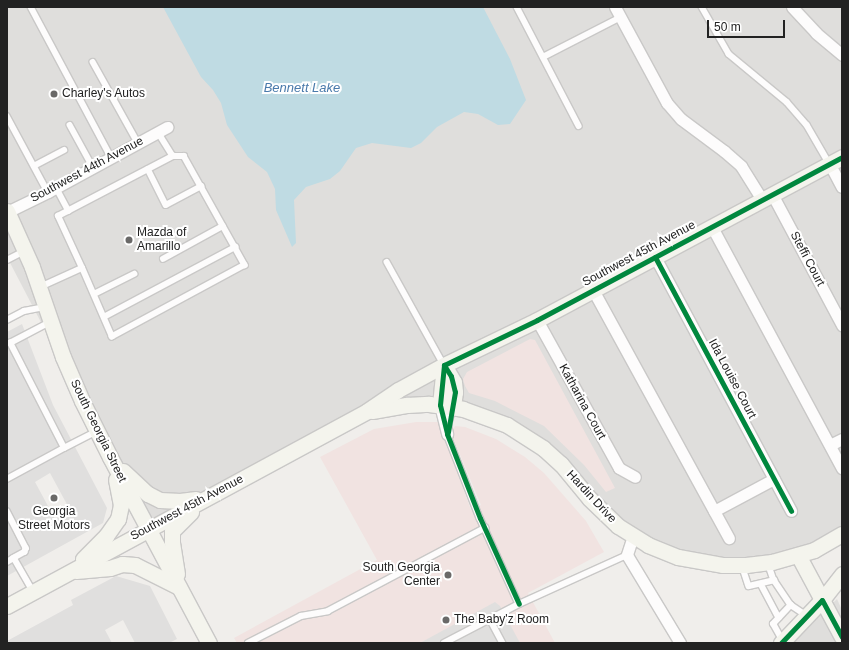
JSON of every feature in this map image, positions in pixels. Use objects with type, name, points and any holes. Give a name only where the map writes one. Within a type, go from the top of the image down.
[{"type":"main road","name":"Southwest 45th Avenue","points":[[7,606],[148,528],[367,411],[398,390],[444,365],[537,320],[836,160]]},
{"type":"main road","name":"South Georgia Street","points":[[7,211],[39,287],[66,365],[97,432],[209,643]]},
{"type":"main road","points":[[446,406],[455,392],[454,382],[456,370],[460,363],[475,350]]},
{"type":"main road","points":[[444,365],[454,382]]},
{"type":"main road","points":[[444,365],[446,406]]},
{"type":"main road","name":"Hardin Drive","points":[[367,411],[407,405],[430,404],[446,406],[484,415],[507,425],[526,436],[561,464],[599,509],[618,526],[648,545],[678,557],[699,562],[742,565],[768,562],[814,550],[842,534]]},
{"type":"main road","points":[[110,457],[130,480],[148,494],[160,500],[180,501],[206,497]]},
{"type":"main road","points":[[69,572],[106,536],[118,519],[121,505],[119,488],[110,457]]},
{"type":"main road","points":[[179,587],[172,542],[172,531],[206,497]]},
{"type":"main road","points":[[798,555],[842,637]]},
{"type":"main road","points":[[69,572],[110,568],[122,564],[135,565],[179,587]]},
{"type":"main road","points":[[782,642],[822,600],[842,574]]},
{"type":"street","name":"Steffi Court","points":[[615,7],[667,104],[681,119],[724,151],[741,166],[767,197],[842,325]]},
{"type":"street","points":[[792,7],[816,32],[842,55]]},
{"type":"street","name":"Southwest 44th Avenue","points":[[7,211],[52,189],[162,129]]},
{"type":"street","points":[[836,160],[842,187]]},
{"type":"street","points":[[712,227],[842,468]]},
{"type":"street","name":"Ida Louise Court","points":[[655,257],[791,511]]},
{"type":"street","points":[[593,290],[729,538]]},
{"type":"street","name":"Katharina Court","points":[[537,320],[619,468],[634,477]]},
{"type":"street","points":[[446,406],[447,434]]},
{"type":"street","points":[[830,445],[842,438]]},
{"type":"street","points":[[714,511],[774,479]]},
{"type":"street","points":[[633,536],[627,555],[680,643]]},
{"type":"lane","points":[[31,7],[111,157]]},
{"type":"lane","points":[[517,7],[579,126]]},
{"type":"lane","points":[[702,7],[729,54],[787,102],[836,160]]},
{"type":"lane","points":[[543,57],[621,18]]},
{"type":"lane","points":[[93,62],[138,143]]},
{"type":"lane","points":[[7,116],[34,166],[69,211]]},
{"type":"lane","points":[[70,125],[93,167]]},
{"type":"lane","points":[[162,129],[173,156]]},
{"type":"lane","points":[[34,166],[64,150]]},
{"type":"lane","points":[[173,156],[184,156],[245,265],[112,337],[58,216],[148,169],[173,156]]},
{"type":"lane","points":[[148,169],[166,205],[201,186]]},
{"type":"lane","points":[[163,259],[223,226]]},
{"type":"lane","points":[[104,317],[235,247]]},
{"type":"lane","points":[[7,260],[25,251]]},
{"type":"lane","points":[[387,262],[444,365]]},
{"type":"lane","points":[[39,287],[82,268]]},
{"type":"lane","points":[[94,294],[134,274]]},
{"type":"lane","points":[[7,311],[9,319],[24,311],[46,307]]},
{"type":"lane","points":[[51,322],[8,344],[64,448]]},
{"type":"lane","points":[[7,479],[97,432]]},
{"type":"lane","points":[[447,434],[485,528],[519,604]]},
{"type":"lane","points":[[7,511],[26,548],[25,552],[7,562]]},
{"type":"lane","points":[[248,643],[300,616],[328,611],[485,528]]},
{"type":"lane","points":[[444,643],[519,604],[627,555]]},
{"type":"lane","points":[[14,558],[33,591]]},
{"type":"lane","points":[[768,562],[774,580],[791,605],[807,616]]},
{"type":"lane","points":[[742,565],[749,586],[774,580]]},
{"type":"lane","points":[[761,584],[779,618]]},
{"type":"lane","points":[[782,642],[773,624],[791,605]]},
{"type":"lane","points":[[490,619],[503,643]]},
{"type":"shaded area","points":[[7,7],[842,7],[842,534],[772,562],[699,562],[633,536],[507,425],[463,409],[367,411],[148,528],[7,257]]},
{"type":"shaded area","points":[[22,324],[53,405],[107,508],[103,523],[7,576],[7,332]],"holes":[[[50,473],[70,510],[55,519],[35,482]]]},
{"type":"shaded area","points":[[530,339],[535,340],[615,488],[606,492],[584,465],[544,426],[495,401],[469,393],[465,386],[463,379],[467,372]]},
{"type":"shaded area","points":[[416,422],[439,422],[471,510],[481,505],[451,433],[455,426],[465,427],[496,439],[525,457],[544,473],[586,521],[604,552],[528,593],[555,643],[237,643],[234,638],[377,560],[320,457],[374,429]]},
{"type":"shaded area","points":[[116,576],[150,586],[177,639],[169,643],[135,643],[123,620],[105,630],[112,643],[7,643],[7,641],[73,605],[71,600]]},
{"type":"shaded area","points":[[837,599],[842,610],[842,643],[792,643]]},
{"type":"shaded area","points":[[495,602],[500,606],[520,643],[420,643]]},
{"type":"water","name":"Bennett Lake","points":[[163,7],[483,7],[510,59],[526,100],[510,124],[498,125],[478,114],[464,112],[437,127],[421,143],[411,148],[372,143],[356,148],[340,171],[330,179],[306,187],[294,200],[296,243],[292,247],[276,210],[275,189],[267,172],[248,157],[227,125],[221,103],[213,90],[201,77]]},
{"type":"cycle path","points":[[444,365],[537,320],[842,157]]},
{"type":"cycle path","points":[[655,257],[791,511]]},
{"type":"cycle path","points":[[444,365],[440,405],[447,434],[480,518],[519,604]]},
{"type":"cycle path","points":[[444,365],[451,376],[455,392],[448,432]]},
{"type":"cycle path","points":[[781,643],[822,600],[842,637]]},
{"type":"place","name":"Charley's Autos","points":[[54,94]]},
{"type":"place","name":"Mazda of Amarillo","points":[[129,240]]},
{"type":"place","name":"Georgia Street Motors","points":[[54,498]]},
{"type":"place","name":"South Georgia Center","points":[[448,575]]},
{"type":"place","name":"The Baby'z Room","points":[[446,620]]}]
